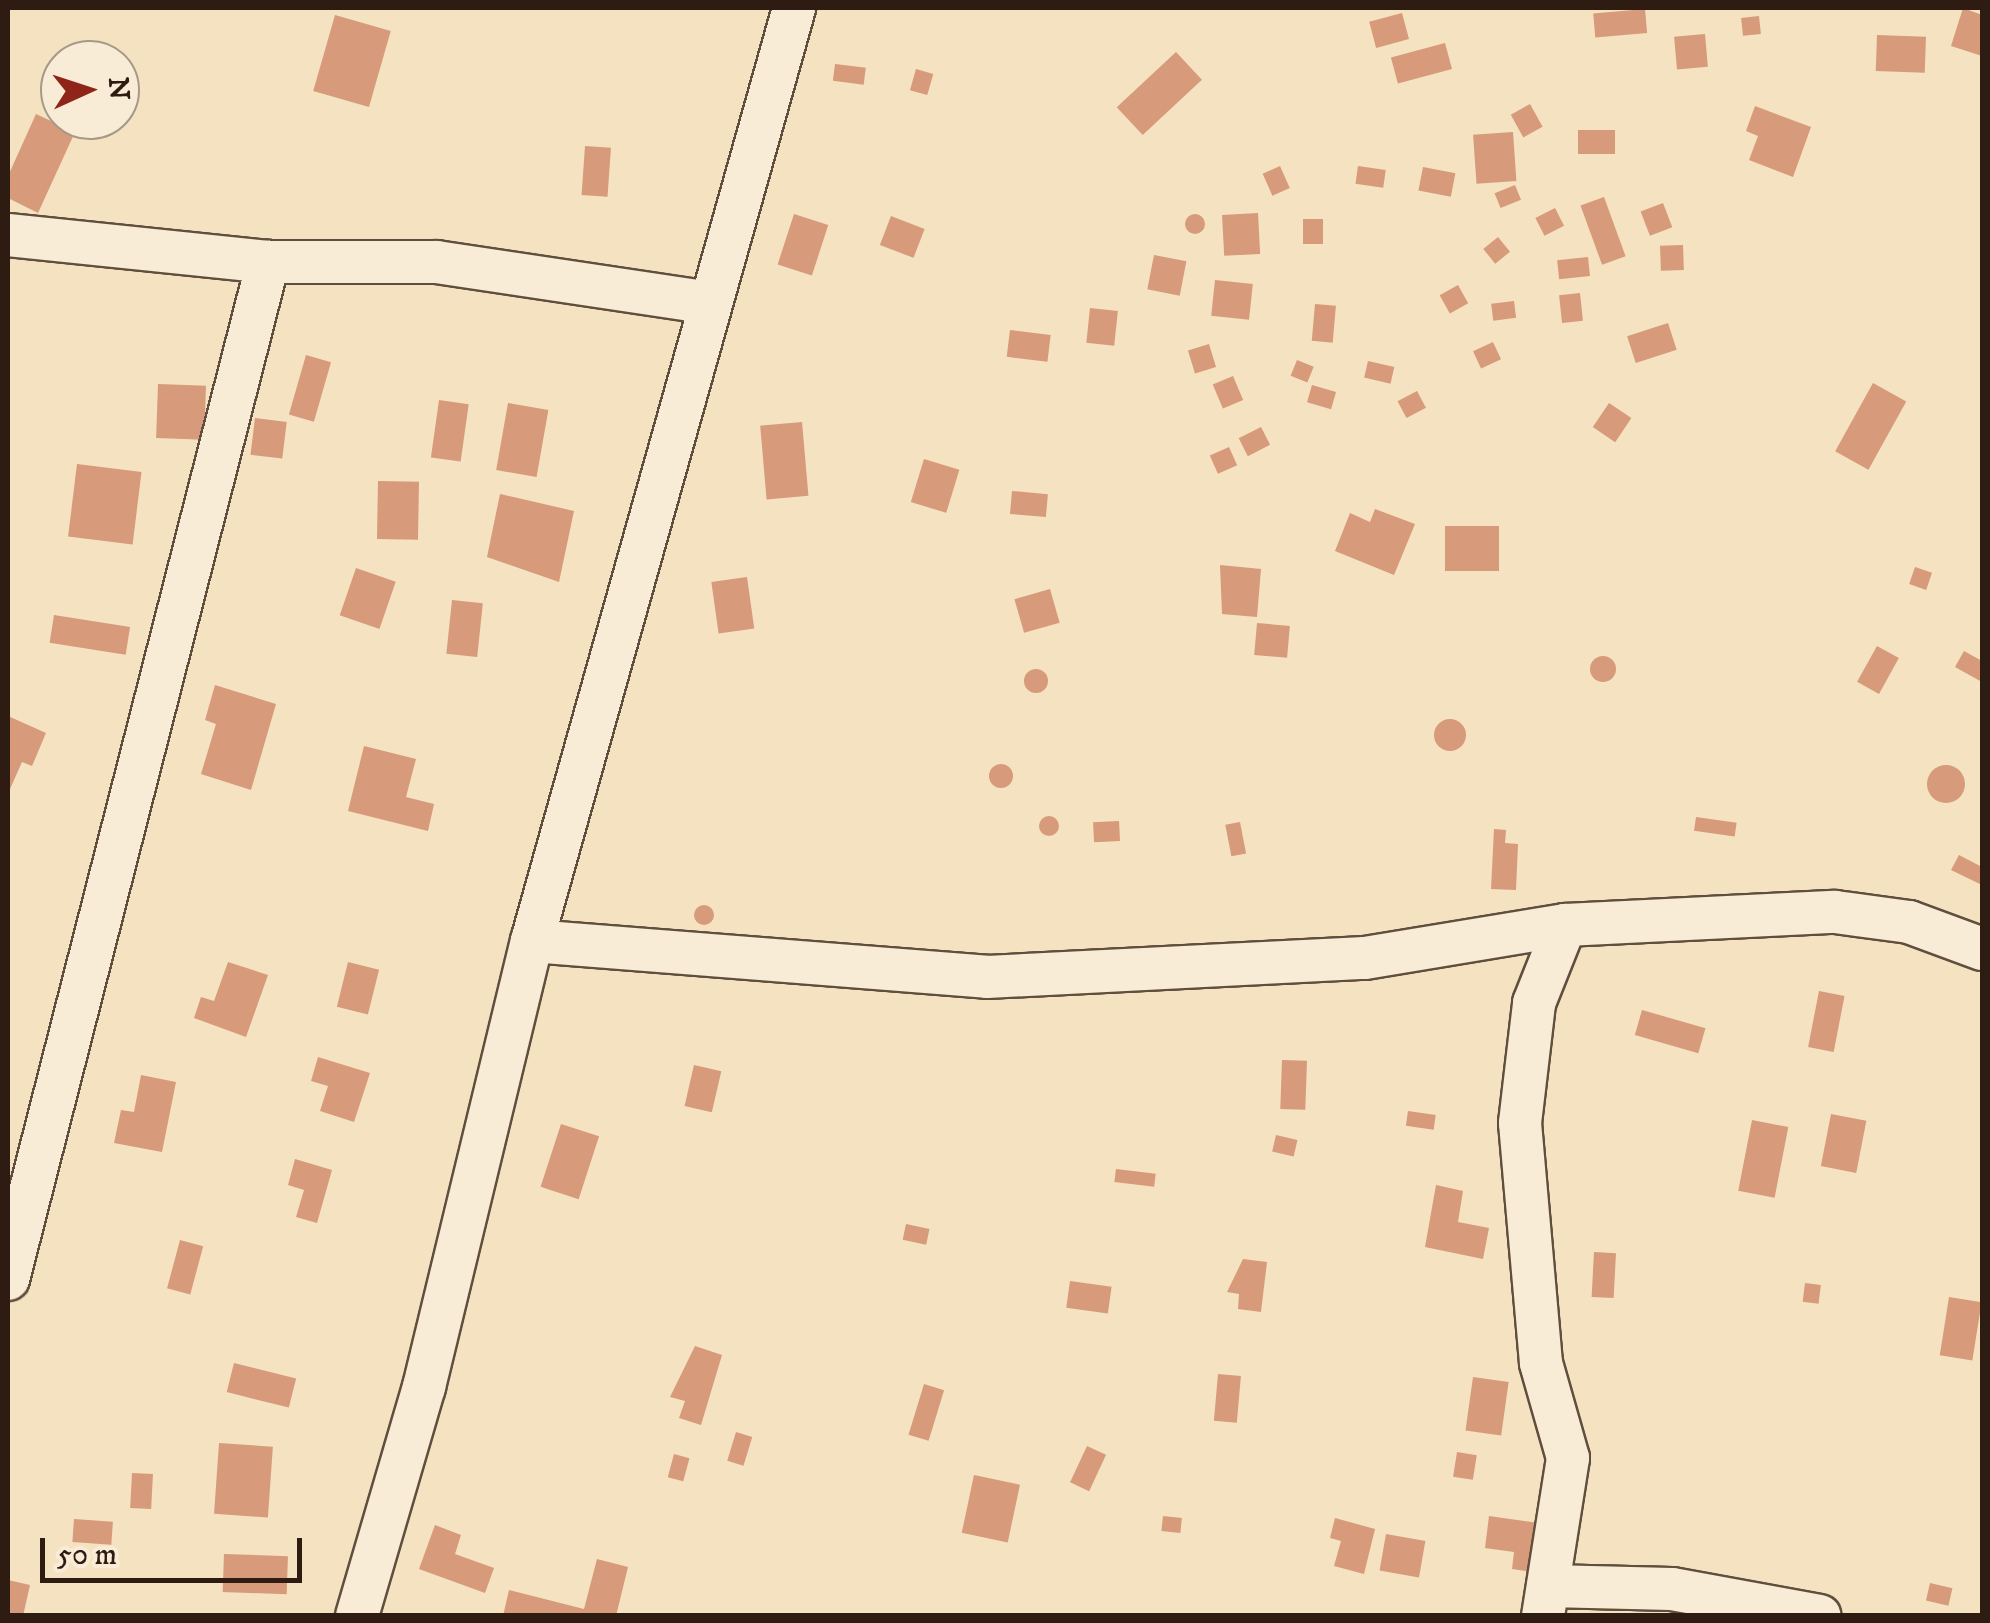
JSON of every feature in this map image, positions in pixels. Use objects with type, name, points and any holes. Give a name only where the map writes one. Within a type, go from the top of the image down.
[{"type":"street","points":[[357,1616],[424,1387],[532,941],[794,8]]},
{"type":"street","points":[[8,235],[268,262],[437,262],[710,302]]},
{"type":"street","points":[[8,1279],[268,262]]},
{"type":"street","points":[[532,941],[986,978],[1365,958],[1564,925],[1835,912],[1909,922],[1982,949]]},
{"type":"street","points":[[1564,925],[1534,1003],[1520,1123],[1541,1363],[1568,1458],[1546,1601],[1672,1589],[1820,1616]]},
{"type":"building","points":[[1963,8],[1982,15],[1982,56],[1951,46]]},
{"type":"building","points":[[1645,9],[1647,33],[1595,37],[1593,14]]},
{"type":"building","points":[[1402,13],[1409,39],[1376,48],[1369,22]]},
{"type":"building","points":[[335,15],[391,31],[369,107],[313,91]]},
{"type":"building","points":[[1759,16],[1761,34],[1743,36],[1741,18]]},
{"type":"building","points":[[1705,34],[1708,67],[1677,70],[1674,37]]},
{"type":"building","points":[[1877,35],[1926,37],[1925,73],[1876,71]]},
{"type":"building","points":[[1445,43],[1452,69],[1398,84],[1391,57]]},
{"type":"building","points":[[1176,52],[1202,80],[1143,135],[1117,107]]},
{"type":"building","points":[[835,64],[866,68],[864,85],[833,81]]},
{"type":"building","points":[[916,69],[933,74],[927,95],[910,90]]},
{"type":"building","points":[[1530,104],[1543,127],[1523,137],[1511,115]]},
{"type":"building","points":[[1755,106],[1811,127],[1793,177],[1749,160],[1758,136],[1746,131]]},
{"type":"building","points":[[36,114],[40,116],[40,140],[71,140],[38,213],[8,198],[8,176]]},
{"type":"building","points":[[1578,130],[1615,130],[1615,154],[1578,154]]},
{"type":"building","points":[[1513,132],[1516,181],[1477,184],[1473,135]]},
{"type":"building","points":[[585,146],[611,148],[608,197],[582,195]]},
{"type":"building","points":[[1280,166],[1290,188],[1272,196],[1263,174]]},
{"type":"building","points":[[1358,166],[1386,170],[1383,188],[1355,184]]},
{"type":"building","points":[[1423,167],[1455,173],[1451,197],[1418,191]]},
{"type":"building","points":[[1515,185],[1521,200],[1501,208],[1495,193]]},
{"type":"building","points":[[1604,197],[1626,256],[1602,265],[1581,206]]},
{"type":"building","points":[[1663,203],[1672,227],[1650,236],[1641,212]]},
{"type":"building","points":[[1555,208],[1564,226],[1544,236],[1535,218]]},
{"type":"building","points":[[1258,213],[1260,254],[1224,256],[1222,215]]},
{"type":"building","points":[[794,214],[828,225],[812,276],[778,264]]},
{"type":"building","points":[[1195,214],[1205,224],[1195,234],[1185,224]]},
{"type":"building","points":[[891,216],[925,229],[913,258],[880,245]]},
{"type":"building","points":[[1303,219],[1323,219],[1323,244],[1303,244]]},
{"type":"building","points":[[1498,237],[1510,252],[1495,264],[1483,249]]},
{"type":"building","points":[[1683,245],[1684,270],[1661,271],[1660,246]]},
{"type":"building","points":[[1154,255],[1186,261],[1180,296],[1147,289]]},
{"type":"building","points":[[1588,257],[1590,276],[1559,279],[1557,260]]},
{"type":"building","points":[[1215,280],[1253,284],[1249,320],[1211,316]]},
{"type":"building","points":[[1458,285],[1468,303],[1450,314],[1440,295]]},
{"type":"building","points":[[1580,293],[1583,321],[1562,323],[1559,295]]},
{"type":"building","points":[[1514,301],[1516,318],[1493,321],[1491,304]]},
{"type":"building","points":[[1315,304],[1336,306],[1333,343],[1312,341]]},
{"type":"building","points":[[1090,308],[1118,311],[1114,346],[1086,343]]},
{"type":"building","points":[[1668,323],[1677,350],[1636,363],[1627,336]]},
{"type":"building","points":[[1010,330],[1051,335],[1047,362],[1007,357]]},
{"type":"building","points":[[1493,342],[1501,359],[1481,369],[1473,351]]},
{"type":"building","points":[[1209,344],[1216,367],[1195,373],[1188,350]]},
{"type":"building","points":[[306,355],[331,362],[314,422],[289,415]]},
{"type":"building","points":[[1297,360],[1314,367],[1307,383],[1291,376]]},
{"type":"building","points":[[1368,361],[1394,367],[1390,384],[1364,378]]},
{"type":"building","points":[[1233,376],[1243,400],[1223,409],[1213,385]]},
{"type":"building","points":[[1873,383],[1906,401],[1868,470],[1835,451]]},
{"type":"building","points":[[158,384],[206,386],[204,440],[156,438]]},
{"type":"building","points":[[1312,385],[1336,392],[1331,409],[1307,402]]},
{"type":"building","points":[[1417,391],[1426,408],[1406,418],[1398,401]]},
{"type":"building","points":[[439,400],[469,404],[461,462],[431,457]]},
{"type":"building","points":[[508,403],[548,410],[537,477],[496,470]]},
{"type":"building","points":[[1609,403],[1631,418],[1615,442],[1593,427]]},
{"type":"building","points":[[255,418],[287,422],[282,459],[250,455]]},
{"type":"building","points":[[802,422],[808,496],[767,499],[760,426]]},
{"type":"building","points":[[1261,427],[1270,445],[1248,456],[1239,438]]},
{"type":"building","points":[[1229,447],[1237,465],[1218,474],[1210,456]]},
{"type":"building","points":[[924,459],[959,470],[946,513],[911,502]]},
{"type":"building","points":[[77,464],[142,472],[133,544],[68,536]]},
{"type":"building","points":[[378,481],[419,482],[418,540],[377,539]]},
{"type":"building","points":[[1012,491],[1048,494],[1046,517],[1010,514]]},
{"type":"building","points":[[500,494],[574,511],[559,582],[487,557]]},
{"type":"building","points":[[1375,509],[1415,524],[1394,575],[1335,551],[1350,513],[1370,522]]},
{"type":"building","points":[[1445,526],[1499,526],[1499,571],[1445,571]]},
{"type":"building","points":[[1220,565],[1261,569],[1257,617],[1222,614]]},
{"type":"building","points":[[1915,567],[1932,573],[1926,590],[1909,584]]},
{"type":"building","points":[[356,568],[396,582],[379,629],[340,615]]},
{"type":"building","points":[[747,577],[754,628],[719,634],[711,582]]},
{"type":"building","points":[[1050,589],[1060,623],[1024,633],[1014,599]]},
{"type":"building","points":[[452,600],[483,603],[477,657],[446,654]]},
{"type":"building","points":[[54,615],[130,627],[126,655],[50,643]]},
{"type":"building","points":[[1257,623],[1290,626],[1287,658],[1254,655]]},
{"type":"building","points":[[1877,646],[1899,658],[1879,694],[1857,682]]},
{"type":"building","points":[[1964,651],[1982,661],[1982,682],[1955,667]]},
{"type":"building","points":[[1603,656],[1613,659],[1613,679],[1603,682],[1593,679],[1590,669],[1593,659]]},
{"type":"building","points":[[1036,669],[1048,681],[1036,693],[1024,681]]},
{"type":"building","points":[[215,685],[276,704],[251,790],[201,774],[216,724],[205,720]]},
{"type":"building","points":[[8,716],[46,733],[32,766],[22,762],[10,789]]},
{"type":"building","points":[[1450,719],[1461,724],[1466,735],[1461,746],[1450,751],[1439,746],[1434,735],[1439,724]]},
{"type":"building","points":[[364,746],[416,759],[406,797],[434,804],[428,831],[348,811]]},
{"type":"building","points":[[1001,764],[1013,776],[1001,788],[989,776]]},
{"type":"building","points":[[1946,765],[1959,771],[1965,784],[1959,797],[1946,803],[1933,797],[1927,784],[1933,771]]},
{"type":"building","points":[[1049,816],[1059,826],[1049,836],[1039,826]]},
{"type":"building","points":[[1696,817],[1737,823],[1735,837],[1694,831]]},
{"type":"building","points":[[1119,821],[1120,841],[1094,842],[1093,822]]},
{"type":"building","points":[[1240,822],[1246,853],[1231,856],[1225,825]]},
{"type":"building","points":[[1494,829],[1506,830],[1505,843],[1518,844],[1516,890],[1491,889]]},
{"type":"building","points":[[1959,855],[1982,867],[1982,885],[1951,870]]},
{"type":"building","points":[[704,905],[714,915],[704,925],[694,915]]},
{"type":"building","points":[[228,962],[268,975],[246,1037],[194,1018],[201,997],[214,1001]]},
{"type":"building","points":[[348,962],[379,970],[368,1014],[337,1007]]},
{"type":"building","points":[[1819,991],[1845,996],[1834,1052],[1808,1047]]},
{"type":"building","points":[[1642,1010],[1705,1028],[1698,1053],[1635,1035]]},
{"type":"building","points":[[318,1057],[370,1073],[354,1122],[320,1111],[328,1086],[311,1081]]},
{"type":"building","points":[[1282,1060],[1307,1061],[1305,1110],[1280,1109]]},
{"type":"building","points":[[694,1065],[721,1071],[712,1112],[685,1106]]},
{"type":"building","points":[[141,1075],[176,1082],[162,1152],[114,1143],[121,1110],[134,1112]]},
{"type":"building","points":[[1408,1111],[1436,1115],[1434,1130],[1406,1126]]},
{"type":"building","points":[[1831,1114],[1866,1121],[1856,1173],[1821,1166]]},
{"type":"building","points":[[1752,1120],[1788,1127],[1775,1198],[1738,1191]]},
{"type":"building","points":[[561,1124],[599,1136],[579,1199],[541,1187]]},
{"type":"building","points":[[1276,1135],[1297,1140],[1294,1157],[1272,1152]]},
{"type":"building","points":[[295,1159],[332,1170],[317,1223],[296,1217],[304,1190],[288,1185]]},
{"type":"building","points":[[1116,1169],[1156,1174],[1154,1187],[1114,1182]]},
{"type":"building","points":[[1436,1185],[1463,1191],[1458,1222],[1489,1228],[1483,1259],[1425,1247]]},
{"type":"building","points":[[906,1224],[929,1229],[926,1245],[903,1240]]},
{"type":"building","points":[[180,1240],[203,1246],[190,1295],[167,1288]]},
{"type":"building","points":[[1594,1252],[1616,1253],[1614,1298],[1592,1297]]},
{"type":"building","points":[[1243,1259],[1267,1262],[1261,1312],[1238,1309],[1239,1294],[1227,1292]]},
{"type":"building","points":[[1070,1281],[1112,1287],[1108,1314],[1066,1308]]},
{"type":"building","points":[[1805,1283],[1821,1285],[1819,1304],[1803,1302]]},
{"type":"building","points":[[1949,1297],[1982,1302],[1972,1360],[1940,1355]]},
{"type":"building","points":[[695,1346],[722,1355],[701,1425],[679,1418],[685,1401],[670,1397]]},
{"type":"building","points":[[234,1363],[296,1378],[289,1408],[227,1392]]},
{"type":"building","points":[[1218,1374],[1241,1376],[1237,1423],[1214,1421]]},
{"type":"building","points":[[1473,1377],[1509,1382],[1501,1435],[1465,1430]]},
{"type":"building","points":[[924,1384],[944,1390],[929,1441],[909,1435]]},
{"type":"building","points":[[736,1432],[752,1437],[743,1466],[727,1461]]},
{"type":"building","points":[[219,1443],[273,1447],[268,1518],[214,1514]]},
{"type":"building","points":[[1087,1446],[1106,1455],[1089,1491],[1070,1482]]},
{"type":"building","points":[[1457,1452],[1477,1455],[1473,1480],[1453,1477]]},
{"type":"building","points":[[674,1454],[689,1458],[683,1481],[668,1477]]},
{"type":"building","points":[[132,1473],[153,1474],[151,1509],[130,1508]]},
{"type":"building","points":[[974,1475],[1020,1485],[1008,1542],[962,1533]]},
{"type":"building","points":[[1163,1516],[1182,1518],[1180,1533],[1161,1531]]},
{"type":"building","points":[[1489,1516],[1539,1523],[1532,1572],[1512,1569],[1514,1552],[1485,1548]]},
{"type":"building","points":[[1335,1518],[1375,1529],[1364,1574],[1334,1566],[1341,1541],[1330,1538]]},
{"type":"building","points":[[74,1519],[113,1522],[111,1545],[72,1542]]},
{"type":"building","points":[[435,1525],[461,1535],[455,1554],[494,1568],[485,1593],[419,1569]]},
{"type":"building","points":[[1386,1534],[1425,1541],[1419,1577],[1380,1570]]},
{"type":"building","points":[[224,1554],[288,1556],[287,1594],[223,1592]]},
{"type":"building","points":[[597,1559],[628,1567],[616,1616],[503,1616],[509,1590],[584,1609]]},
{"type":"building","points":[[8,1580],[30,1585],[23,1616],[8,1616]]},
{"type":"building","points":[[1930,1583],[1952,1588],[1948,1606],[1926,1601]]}]
